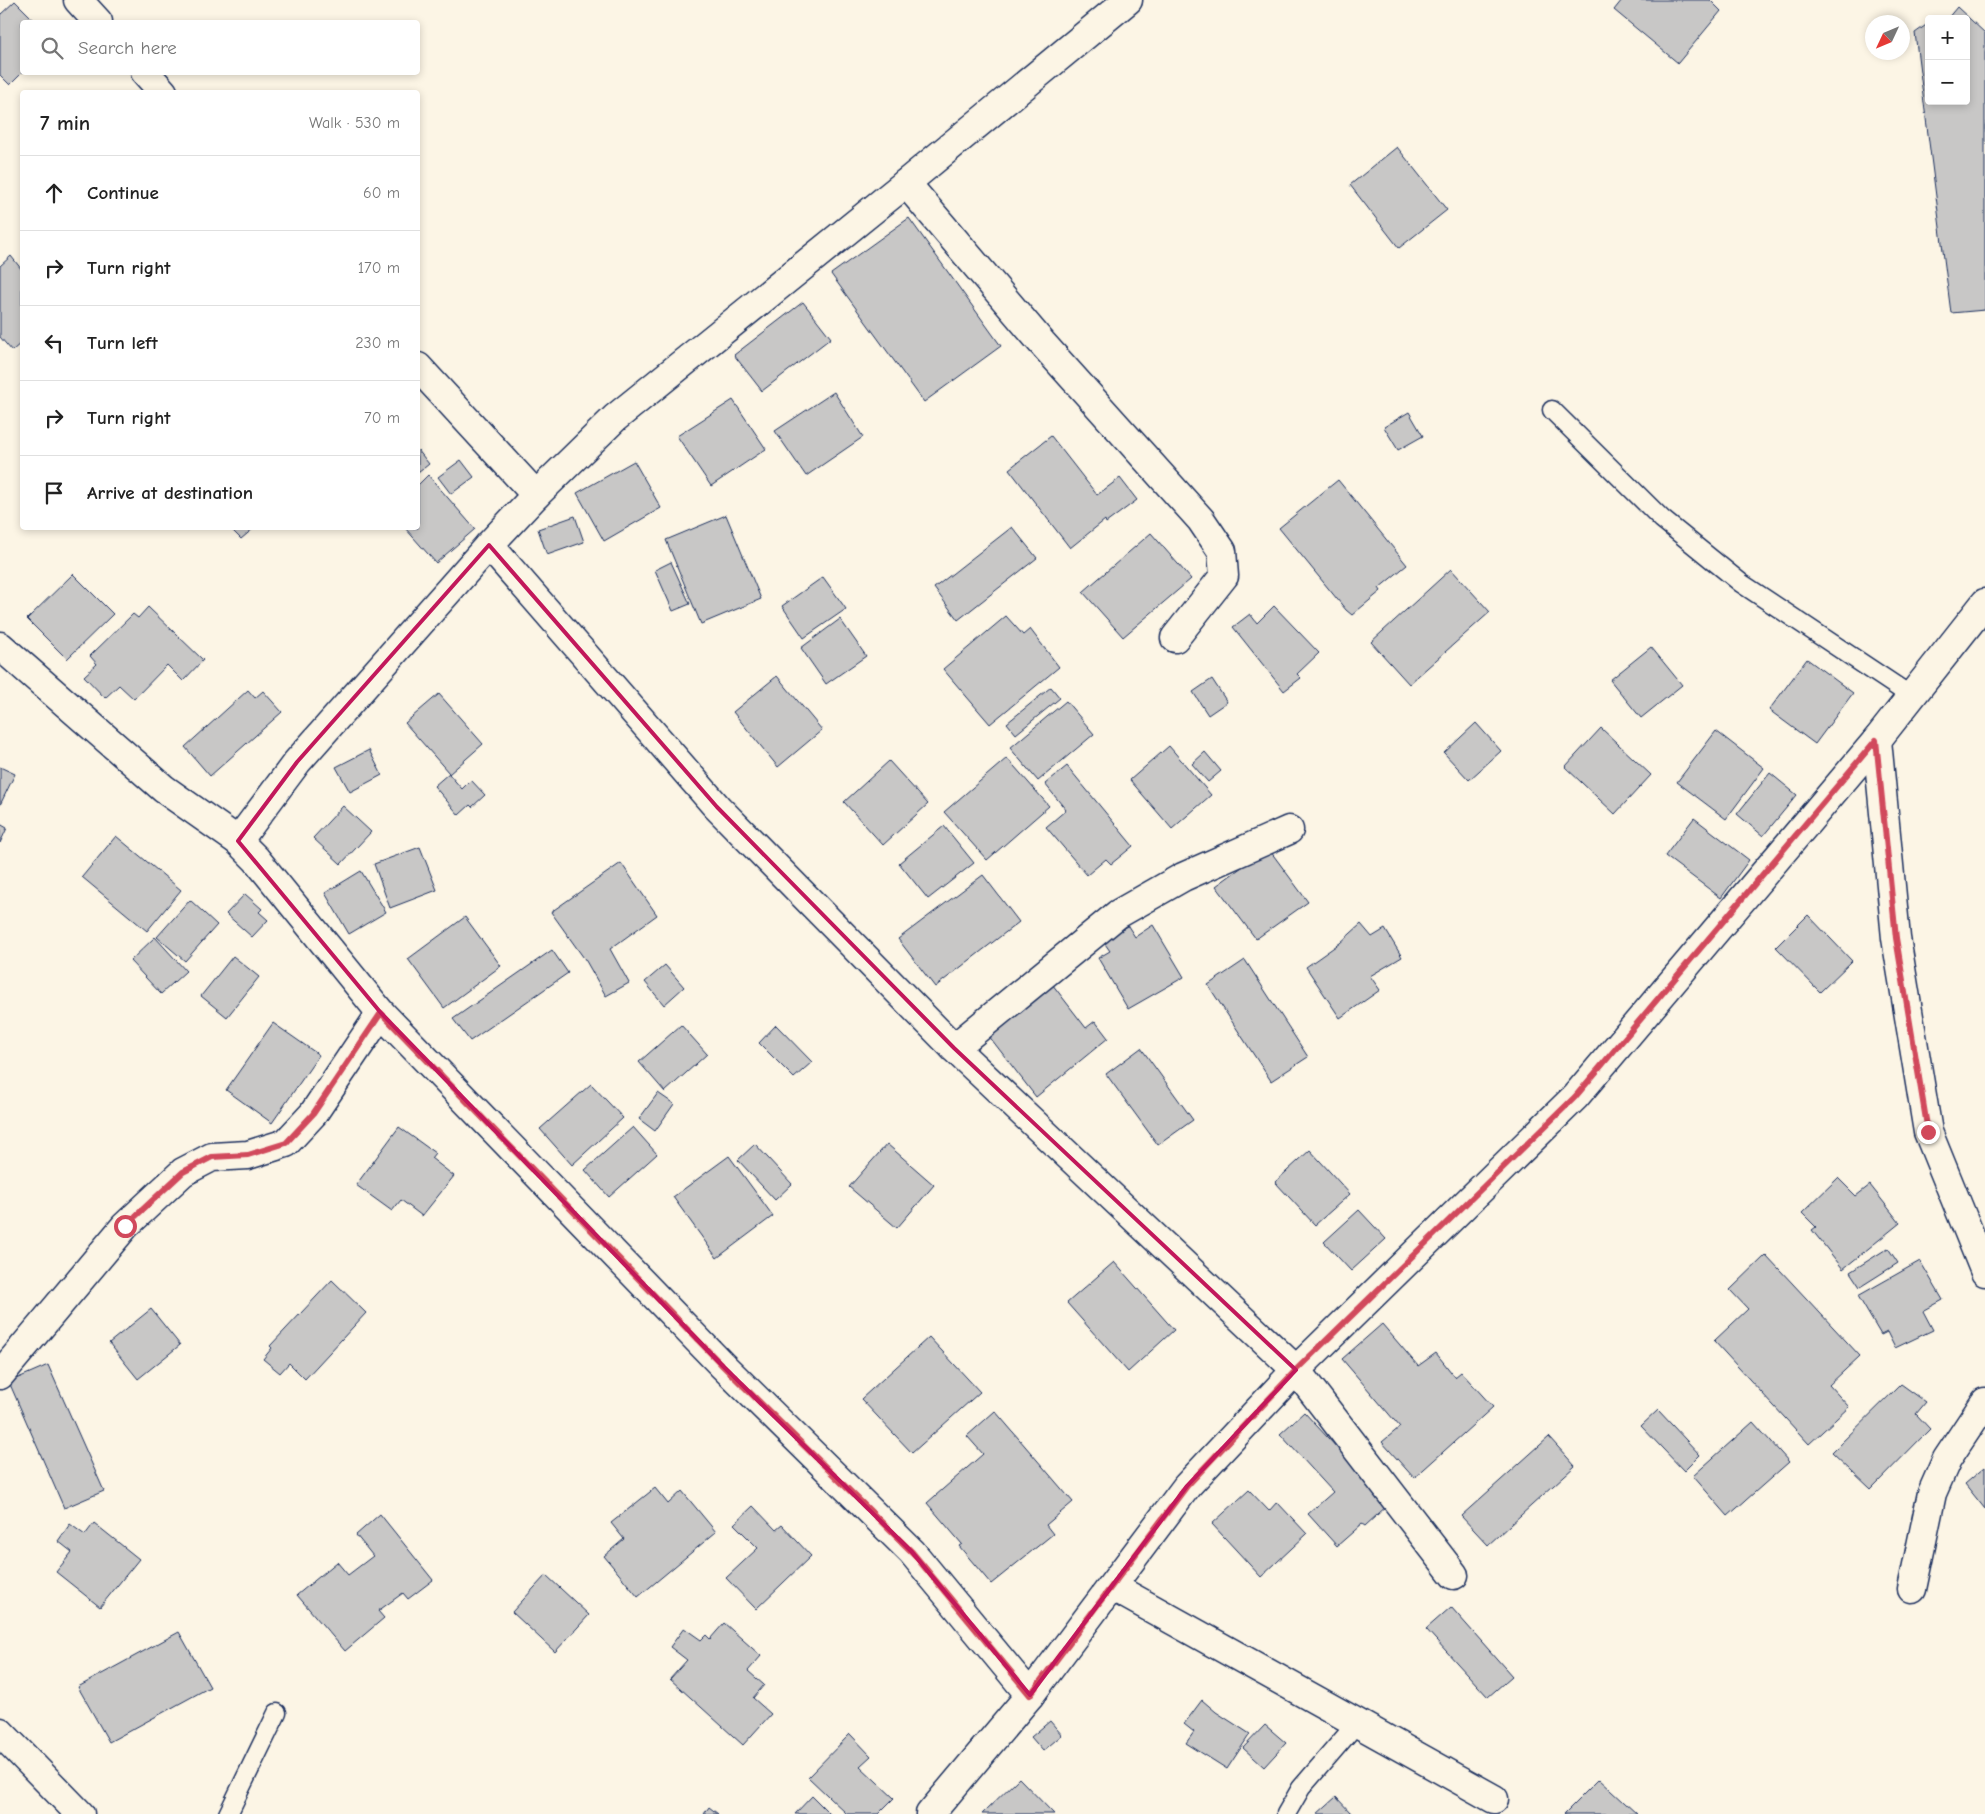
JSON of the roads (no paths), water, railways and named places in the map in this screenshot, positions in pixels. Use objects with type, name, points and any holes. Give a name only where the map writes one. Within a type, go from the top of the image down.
[{"type":"street","points":[[78,0],[96,20]]},
{"type":"street","points":[[238,841],[298,762],[489,545],[536,495],[615,418],[906,183],[1128,0]]},
{"type":"street","points":[[148,75],[161,90]]},
{"type":"street","points":[[906,183],[1042,343],[1201,520],[1222,551],[1224,576],[1175,638]]},
{"type":"street","points":[[420,369],[536,495]]},
{"type":"street","points":[[489,545],[717,807],[954,1048],[1296,1370],[1454,1576]]},
{"type":"street","points":[[930,1814],[1030,1695],[1187,1486],[1296,1370],[1575,1097],[1876,740],[1985,603]]},
{"type":"street","points":[[0,646],[164,789],[238,841],[256,858],[381,1013],[721,1364],[912,1552],[1030,1695]]},
{"type":"street","points":[[1876,740],[1896,938],[1928,1132],[1985,1272]]},
{"type":"street","points":[[954,1048],[1118,914],[1183,877],[1289,830]]},
{"type":"street","points":[[2,1369],[125,1226],[183,1172],[212,1157],[248,1155],[286,1143],[313,1114],[381,1013]]},
{"type":"street","points":[[1912,1589],[1932,1493],[1947,1459],[1985,1402]]},
{"type":"street","points":[[1113,1587],[1494,1799]]},
{"type":"street","points":[[0,1732],[80,1814]]},
{"type":"lane","points":[[1552,410],[1662,519],[1740,583],[1911,696]]},
{"type":"lane","points":[[228,1814],[277,1712]]},
{"type":"lane","points":[[1286,1814],[1301,1788],[1357,1723]]}]
